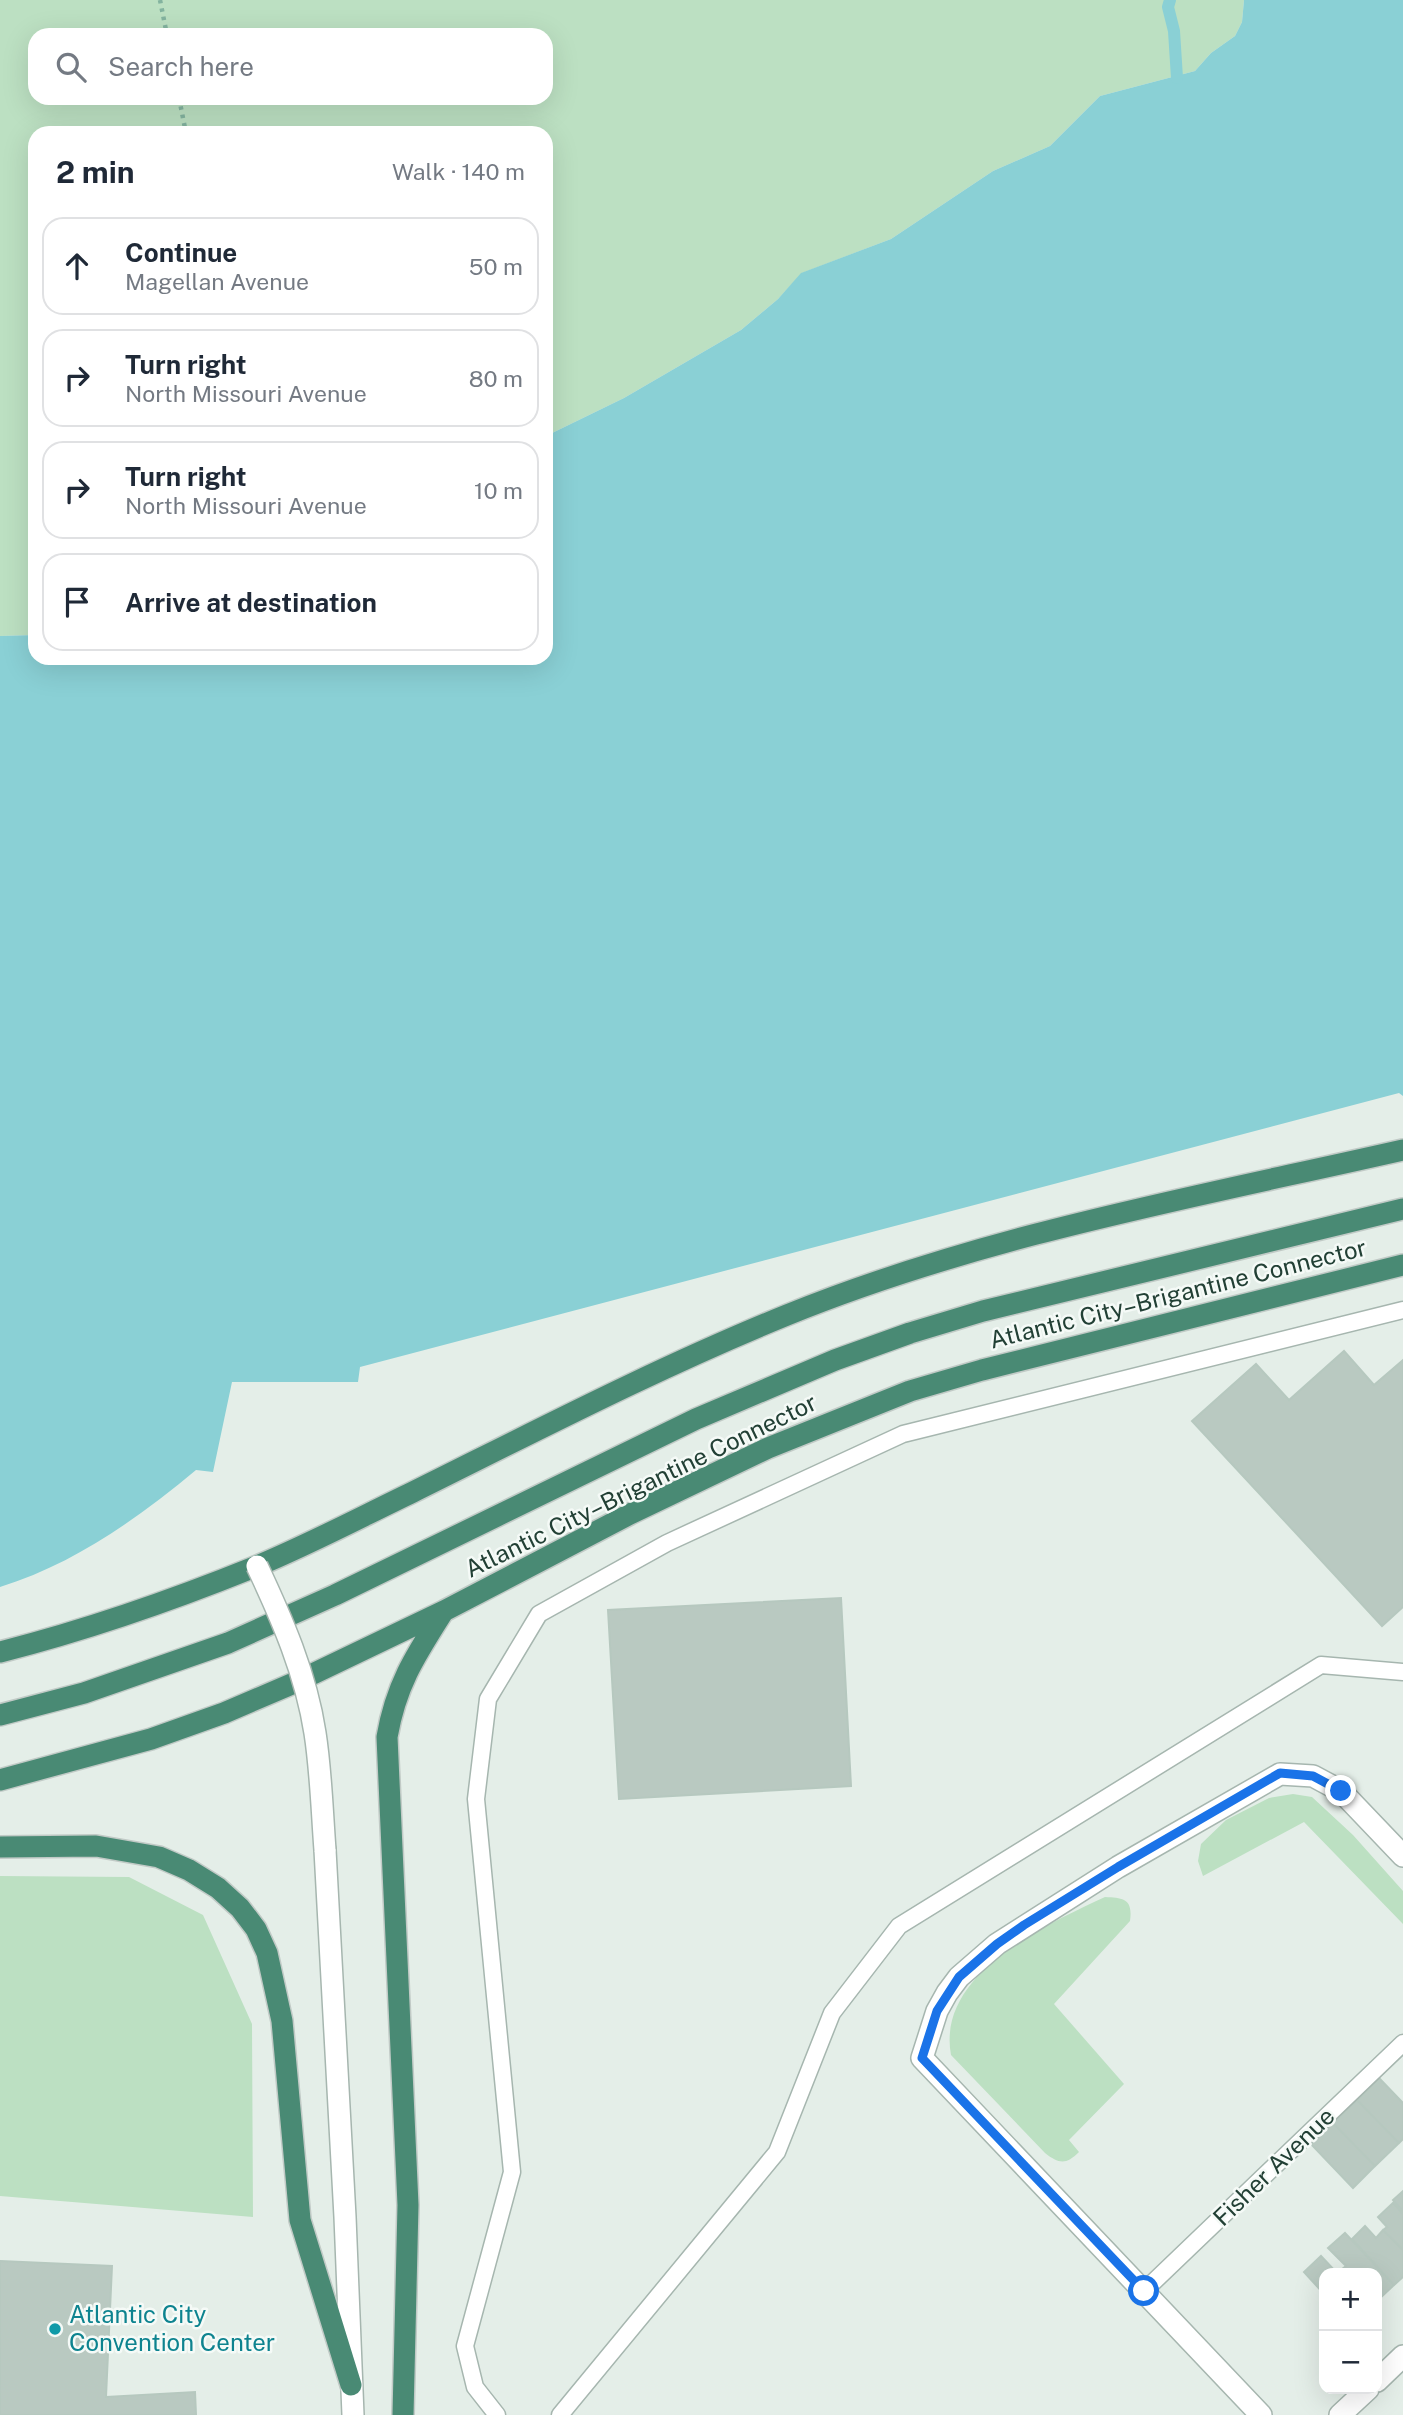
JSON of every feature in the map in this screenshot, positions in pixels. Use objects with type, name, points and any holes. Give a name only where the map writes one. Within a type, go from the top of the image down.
[{"type":"highway","points":[[0,1652],[134,1612],[257,1566],[723,1342],[787,1315],[894,1276],[956,1255],[1087,1221],[1403,1150]]},
{"type":"highway","name":"Atlantic City–Brigantine Connector","points":[[0,1716],[84,1693],[228,1643],[335,1595],[696,1419],[848,1355],[983,1311],[1403,1209]]},
{"type":"highway","name":"Atlantic City–Brigantine Connector","points":[[0,1780],[150,1740],[224,1713],[294,1683],[444,1611],[630,1514],[768,1448],[910,1391],[982,1370],[1403,1265]]},
{"type":"highway","points":[[403,2415],[408,2205],[387,1737],[398,1690],[421,1646],[444,1611]]},
{"type":"highway","points":[[0,1847],[96,1846],[159,1857],[189,1870],[218,1888],[240,1908],[256,1929],[267,1953],[282,2021],[300,2220],[351,2385]]},
{"type":"street","points":[[257,1566],[298,1663],[315,1731],[325,1850],[353,2415]]},
{"type":"street","points":[[1261,2415],[922,2058],[937,2011],[953,1985],[975,1962],[1024,1925],[1280,1773],[1313,1776],[1341,1791],[1403,1856]]},
{"type":"street","points":[[1382,2376],[1403,2356]]},
{"type":"street","points":[[1340,2415],[1363,2394]]},
{"type":"lane","points":[[497,2415],[475,2387],[465,2346],[512,2172],[476,1799],[488,1699],[538,1614],[667,1543],[903,1434],[1403,1310]]},
{"type":"lane","points":[[559,2415],[777,2152],[832,2014],[899,1926],[1321,1665],[1403,1672]]},
{"type":"lane","name":"Fisher Avenue","points":[[1144,2291],[1403,2043]]},
{"type":"path","points":[[160,0],[166,28]]},
{"type":"path","points":[[180,105],[185,126]]},
{"type":"green space","points":[[0,0],[1244,0],[1242,22],[1235,36],[1211,53],[1195,71],[1100,96],[1050,146],[993,171],[891,239],[802,273],[778,299],[741,330],[624,398],[553,433],[553,126],[28,126],[28,635],[0,636]]},
{"type":"green space","points":[[1293,1794],[1312,1797],[1353,1835],[1403,1891],[1403,1924],[1304,1822],[1203,1876],[1198,1861],[1201,1844],[1226,1820],[1269,1798]]},
{"type":"green space","points":[[0,1876],[129,1877],[203,1915],[252,2024],[253,2217],[0,2196]]},
{"type":"green space","points":[[1105,1897],[1126,1901],[1130,1908],[1130,1921],[1054,2004],[1124,2084],[1069,2140],[1079,2152],[1062,2162],[1045,2153],[951,2055],[951,2026],[960,2000],[977,1977],[1000,1956],[1054,1922]]},
{"type":"water","points":[[1244,0],[1403,0],[1403,1096],[1399,1093],[360,1367],[358,1382],[232,1382],[213,1472],[196,1470],[151,1506],[79,1553],[0,1587],[0,636],[28,635],[28,665],[553,665],[553,433],[624,398],[741,330],[778,299],[801,273],[891,239],[993,171],[1050,146],[1100,96],[1195,71],[1211,53],[1235,36],[1242,22]]},
{"type":"building","points":[[1344,1351],[1374,1385],[1403,1360],[1403,1607],[1382,1626],[1192,1421],[1256,1364],[1289,1400]]},
{"type":"building","points":[[841,1598],[851,1786],[619,1799],[608,1610]]},
{"type":"building","points":[[1379,2078],[1403,2103],[1403,2139],[1399,2143],[1357,2100]]},
{"type":"building","points":[[1357,2100],[1399,2143],[1375,2166],[1333,2123]]},
{"type":"building","points":[[1333,2123],[1375,2166],[1353,2188],[1311,2144]]},
{"type":"building","points":[[1403,2191],[1403,2211],[1393,2200]]},
{"type":"building","points":[[1393,2203],[1403,2214],[1403,2250],[1383,2230],[1387,2227],[1378,2217]]},
{"type":"building","points":[[1365,2226],[1376,2238],[1383,2230],[1403,2250],[1403,2277],[1394,2285],[1382,2272],[1382,2268],[1378,2268],[1352,2239]]},
{"type":"building","points":[[1345,2233],[1378,2268],[1343,2268],[1346,2266],[1328,2248]]},
{"type":"building","points":[[1321,2256],[1332,2268],[1319,2268],[1319,2288],[1304,2272]]},
{"type":"building","name":"Atlantic City Convention Center","points":[[0,2261],[112,2266],[106,2397],[195,2392],[196,2415],[0,2415]]},
{"type":"building","points":[[1382,2272],[1394,2285],[1382,2296]]},
{"type":"waterway","points":[[1170,0],[1168,7],[1174,31],[1177,78]]},
{"type":"place","name":"Atlantic City Convention Center","points":[[55,2329]]},
{"type":"route","points":[[1144,2291],[922,2058],[937,2011],[959,1977],[1024,1925],[1280,1773],[1313,1776],[1341,1791]]}]
